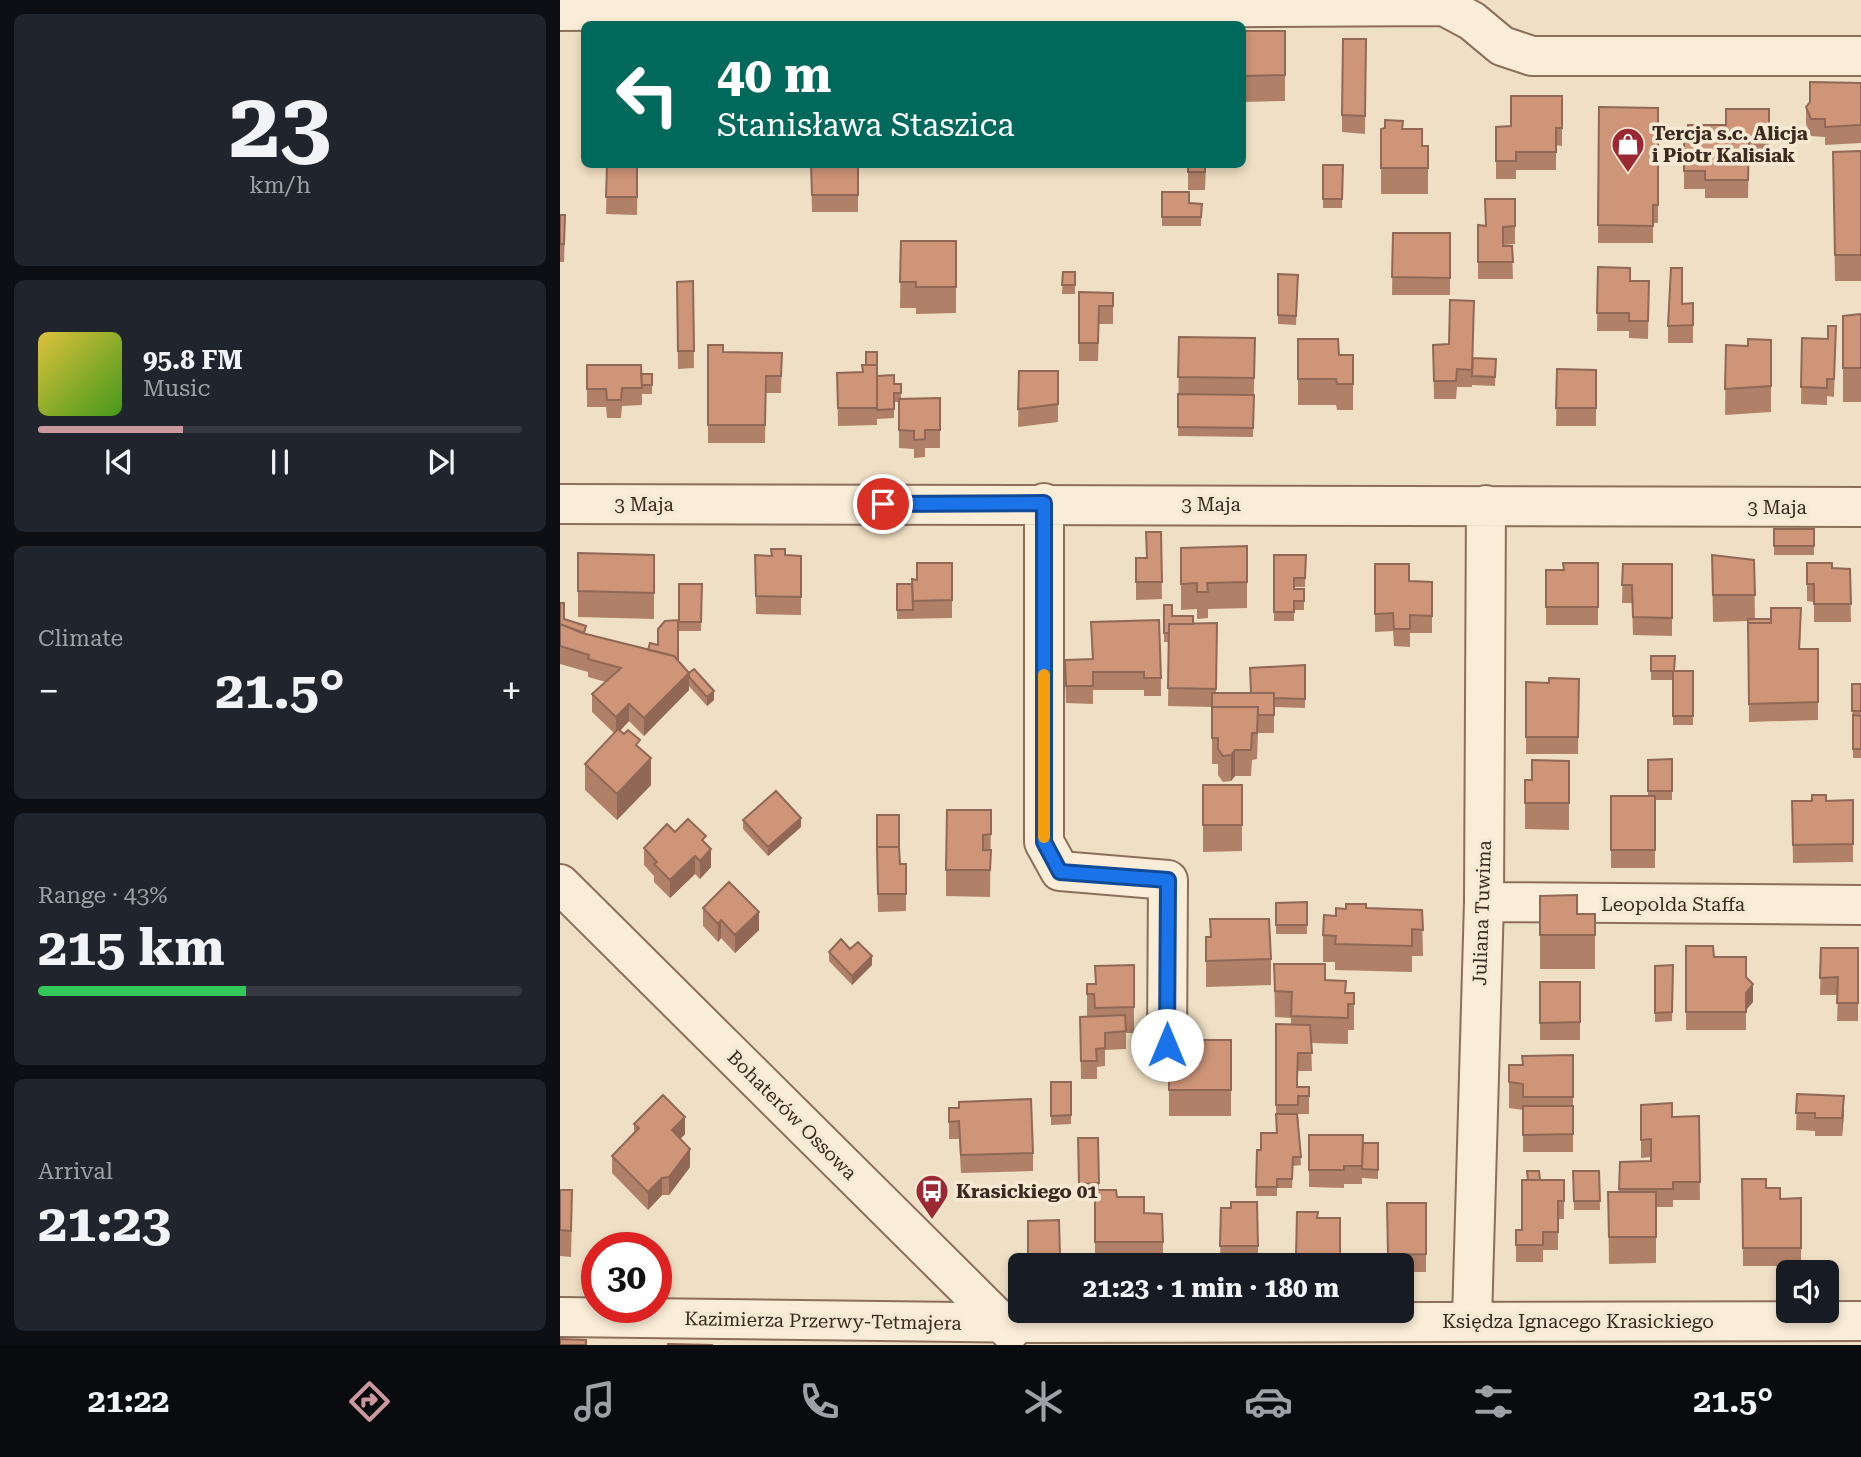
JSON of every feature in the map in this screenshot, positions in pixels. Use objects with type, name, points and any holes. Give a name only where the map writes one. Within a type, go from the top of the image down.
[{"type":"street","points":[[560,11],[1444,6],[1477,10],[1502,46],[1532,56],[1861,56]]},
{"type":"street","points":[[1044,503],[1044,842],[1060,872],[1168,880],[1167,1045]]},
{"type":"street","name":"3 Maja","points":[[560,504],[1044,503],[1861,507]]},
{"type":"street","name":"Juliana Tuwima","points":[[1472,1320],[1484,902],[1486,505]]},
{"type":"street","name":"Bohaterów Ossowa","points":[[560,884],[1006,1338]]},
{"type":"street","name":"Leopolda Staffa","points":[[1484,902],[1861,905]]},
{"type":"street","name":"Kazimierza Przerwy-Tetmajera","points":[[560,1317],[1006,1338]]},
{"type":"street","name":"Księdza Ignacego Krasickiego","points":[[1006,1338],[1472,1320],[1861,1321]]},
{"type":"building","points":[[1246,31],[1285,31],[1285,75],[1246,76]]},
{"type":"building","points":[[1343,39],[1366,39],[1365,116],[1342,115]]},
{"type":"building","points":[[1810,82],[1861,83],[1861,125],[1825,127],[1825,119],[1811,119],[1806,107],[1810,102]]},
{"type":"building","points":[[1511,96],[1562,96],[1562,128],[1556,128],[1556,152],[1516,152],[1516,161],[1496,161],[1496,127],[1511,126]]},
{"type":"building","name":"Tercja s.c. Alicja i Piotr Kalisiak","points":[[1599,107],[1658,108],[1658,205],[1653,205],[1653,226],[1598,225]]},
{"type":"building","points":[[1726,109],[1769,109],[1769,138],[1749,138],[1748,180],[1705,180],[1705,171],[1684,171],[1684,139],[1689,139],[1688,125],[1726,125]]},
{"type":"building","points":[[1385,120],[1403,121],[1402,129],[1422,129],[1422,146],[1428,146],[1428,168],[1381,168],[1381,129],[1385,128]]},
{"type":"building","points":[[1861,151],[1861,255],[1835,255],[1833,152]]},
{"type":"building","points":[[1323,165],[1343,165],[1342,199],[1323,199]]},
{"type":"building","points":[[607,168],[637,168],[637,197],[606,197]]},
{"type":"building","points":[[811,168],[858,168],[858,195],[812,195]]},
{"type":"building","points":[[1188,168],[1205,168],[1205,172],[1188,172]]},
{"type":"building","points":[[1162,192],[1189,192],[1189,203],[1202,204],[1201,217],[1162,217]]},
{"type":"building","points":[[1485,199],[1515,199],[1515,226],[1503,227],[1503,246],[1512,246],[1513,262],[1478,262],[1478,225],[1486,226]]},
{"type":"building","points":[[560,215],[565,215],[564,244],[560,244]]},
{"type":"building","points":[[1393,233],[1450,233],[1450,278],[1392,277]]},
{"type":"building","points":[[901,241],[956,241],[956,287],[916,287],[916,282],[900,282]]},
{"type":"building","points":[[1598,267],[1630,268],[1630,281],[1649,281],[1648,321],[1629,321],[1629,313],[1597,313]]},
{"type":"building","points":[[1671,268],[1682,268],[1682,304],[1693,303],[1693,325],[1668,326]]},
{"type":"building","points":[[1063,272],[1075,272],[1075,285],[1062,285]]},
{"type":"building","points":[[1278,274],[1298,275],[1296,316],[1278,315]]},
{"type":"building","points":[[693,281],[694,351],[678,351],[677,282]]},
{"type":"building","points":[[1079,292],[1113,293],[1113,306],[1099,306],[1098,343],[1079,343]]},
{"type":"building","points":[[1450,300],[1474,301],[1472,370],[1457,369],[1456,381],[1434,381],[1433,345],[1449,344]]},
{"type":"building","points":[[1861,314],[1861,368],[1843,368],[1843,316]]},
{"type":"building","points":[[1828,326],[1836,326],[1834,379],[1827,379],[1827,388],[1801,387],[1802,338],[1828,339]]},
{"type":"building","points":[[1179,337],[1255,338],[1254,378],[1178,377]]},
{"type":"building","points":[[1298,339],[1338,339],[1339,355],[1353,355],[1353,384],[1337,384],[1336,379],[1298,379]]},
{"type":"building","points":[[1748,339],[1771,340],[1771,386],[1725,389],[1726,345],[1748,346]]},
{"type":"building","points":[[708,345],[723,345],[723,352],[782,353],[781,376],[766,376],[765,425],[708,425]]},
{"type":"building","points":[[866,352],[877,352],[877,365],[866,365]]},
{"type":"building","points":[[1473,358],[1496,359],[1495,377],[1472,376]]},
{"type":"building","points":[[587,365],[641,365],[642,388],[622,388],[621,400],[607,400],[606,389],[587,389]]},
{"type":"building","points":[[862,365],[877,365],[877,408],[838,408],[837,373],[863,372]]},
{"type":"building","points":[[1557,369],[1596,370],[1596,408],[1556,408]]},
{"type":"building","points":[[1019,371],[1058,371],[1058,404],[1018,409]]},
{"type":"building","points":[[641,374],[652,374],[652,385],[642,385]]},
{"type":"building","points":[[894,375],[894,384],[901,384],[901,393],[894,393],[894,409],[877,410],[877,376]]},
{"type":"building","points":[[1178,394],[1254,395],[1253,428],[1178,427]]},
{"type":"building","points":[[940,398],[940,430],[925,430],[925,439],[914,440],[914,431],[899,430],[899,399]]},
{"type":"building","points":[[1774,529],[1814,529],[1814,546],[1774,546]]},
{"type":"building","points":[[1146,532],[1161,532],[1162,582],[1136,582],[1136,558],[1147,558]]},
{"type":"building","points":[[1247,546],[1247,582],[1207,583],[1208,592],[1197,592],[1197,583],[1181,584],[1181,548]]},
{"type":"building","points":[[771,549],[785,549],[785,555],[801,556],[801,597],[756,596],[755,555],[772,556]]},
{"type":"building","points":[[578,553],[654,555],[654,593],[578,591]]},
{"type":"building","points":[[1274,555],[1306,555],[1305,578],[1294,578],[1294,589],[1304,589],[1304,601],[1294,601],[1294,612],[1274,612]]},
{"type":"building","points":[[1712,555],[1754,560],[1755,595],[1713,595]]},
{"type":"building","points":[[917,563],[952,563],[952,600],[913,601],[912,579],[917,580]]},
{"type":"building","points":[[1563,563],[1598,563],[1598,607],[1546,607],[1546,570],[1564,570]]},
{"type":"building","points":[[1807,563],[1832,563],[1832,568],[1850,569],[1851,604],[1814,604],[1814,584],[1807,584]]},
{"type":"building","points":[[1375,564],[1409,564],[1409,581],[1432,582],[1432,616],[1410,615],[1410,629],[1394,629],[1393,613],[1375,614]]},
{"type":"building","points":[[1623,564],[1672,564],[1672,618],[1633,617],[1632,585],[1622,585]]},
{"type":"building","points":[[679,584],[702,584],[701,622],[679,622]]},
{"type":"building","points":[[897,584],[912,584],[913,610],[897,610]]},
{"type":"building","points":[[560,603],[564,603],[564,619],[586,626],[584,633],[560,624]]},
{"type":"building","points":[[1164,605],[1172,605],[1172,616],[1193,616],[1193,624],[1169,624],[1169,633],[1164,633]]},
{"type":"building","points":[[1771,608],[1801,608],[1799,649],[1818,649],[1818,702],[1749,704],[1748,623],[1771,623]]},
{"type":"building","points":[[1748,619],[1771,619],[1771,623],[1748,623]]},
{"type":"building","points":[[678,620],[678,660],[674,656],[648,650],[650,643],[658,645],[658,629],[665,621]]},
{"type":"building","points":[[1159,620],[1161,678],[1144,678],[1144,672],[1093,672],[1093,686],[1066,686],[1065,660],[1093,659],[1091,622]]},
{"type":"building","points":[[1217,623],[1216,689],[1168,688],[1169,624]]},
{"type":"building","points":[[560,624],[582,633],[674,656],[689,673],[644,718],[629,704],[616,717],[592,694],[621,668],[588,659],[589,655],[560,646]]},
{"type":"building","points":[[1651,656],[1675,656],[1674,671],[1693,671],[1693,716],[1673,716],[1673,671],[1651,671]]},
{"type":"building","points":[[1305,665],[1305,699],[1274,698],[1274,693],[1251,693],[1250,668]]},
{"type":"building","points":[[694,669],[714,691],[707,697],[689,677],[689,673]]},
{"type":"building","points":[[1549,678],[1579,679],[1578,737],[1526,737],[1526,682],[1549,683]]},
{"type":"building","points":[[1852,684],[1861,684],[1861,711],[1852,711]]},
{"type":"building","points":[[1212,693],[1274,693],[1274,715],[1258,715],[1258,707],[1212,707]]},
{"type":"building","points":[[1212,707],[1258,707],[1257,733],[1252,733],[1251,750],[1235,750],[1231,755],[1223,756],[1218,749],[1218,738],[1212,738]]},
{"type":"building","points":[[1853,715],[1861,716],[1861,749],[1853,749]]},
{"type":"building","points":[[618,729],[624,734],[628,730],[640,740],[636,745],[651,758],[617,794],[585,764]]},
{"type":"building","points":[[1672,759],[1672,791],[1648,791],[1648,760]]},
{"type":"building","points":[[1532,760],[1569,761],[1569,803],[1525,803],[1525,780],[1532,780]]},
{"type":"building","points":[[1203,785],[1242,785],[1242,825],[1203,825]]},
{"type":"building","points":[[776,791],[801,818],[768,847],[743,820]]},
{"type":"building","points":[[1812,795],[1826,795],[1826,801],[1853,800],[1853,844],[1793,845],[1792,801],[1812,801]]},
{"type":"building","points":[[1611,796],[1655,796],[1655,850],[1611,850]]},
{"type":"building","points":[[947,810],[991,810],[991,834],[983,835],[983,850],[991,850],[990,870],[946,870]]},
{"type":"building","points":[[877,815],[899,815],[899,847],[877,847]]},
{"type":"building","points":[[688,819],[706,836],[702,840],[711,849],[700,861],[695,856],[670,880],[654,864],[657,862],[644,848],[667,824],[675,832]]},
{"type":"building","points":[[877,847],[899,847],[900,864],[906,864],[906,894],[878,894]]},
{"type":"building","points":[[729,882],[759,912],[735,935],[721,920],[718,924],[703,908]]},
{"type":"building","points":[[1577,895],[1577,914],[1595,914],[1595,935],[1540,935],[1540,896]]},
{"type":"building","points":[[1307,902],[1307,925],[1276,925],[1276,903]]},
{"type":"building","points":[[1346,904],[1366,904],[1366,908],[1422,910],[1423,930],[1412,929],[1412,946],[1335,944],[1336,936],[1323,935],[1324,915],[1336,916],[1336,908],[1346,909]]},
{"type":"building","points":[[1210,919],[1269,919],[1271,959],[1206,961],[1206,937],[1211,937]]},
{"type":"building","points":[[841,939],[850,949],[858,942],[872,956],[852,976],[829,952]]},
{"type":"building","points":[[1686,946],[1713,946],[1714,957],[1746,957],[1746,977],[1753,984],[1746,993],[1746,1012],[1686,1012]]},
{"type":"building","points":[[1821,948],[1858,948],[1858,1003],[1837,1003],[1838,977],[1820,978]]},
{"type":"building","points":[[1274,964],[1325,964],[1325,980],[1346,981],[1345,993],[1354,993],[1354,1004],[1348,1004],[1348,1018],[1291,1016],[1292,992],[1275,991]]},
{"type":"building","points":[[1134,965],[1134,1007],[1095,1008],[1094,994],[1087,994],[1087,984],[1096,984],[1095,966]]},
{"type":"building","points":[[1673,965],[1672,1012],[1655,1013],[1655,966]]},
{"type":"building","points":[[1540,982],[1580,982],[1580,1022],[1540,1023]]},
{"type":"building","points":[[1125,1015],[1126,1031],[1105,1033],[1105,1048],[1096,1049],[1097,1061],[1081,1061],[1080,1017]]},
{"type":"building","points":[[1276,1024],[1310,1025],[1312,1053],[1298,1053],[1297,1079],[1297,1087],[1309,1087],[1309,1096],[1298,1096],[1298,1105],[1276,1105]]},
{"type":"building","points":[[1203,1040],[1231,1040],[1231,1090],[1169,1090],[1169,1052],[1188,1053],[1188,1048],[1202,1049]]},
{"type":"building","points":[[1573,1055],[1573,1097],[1523,1097],[1523,1084],[1509,1082],[1509,1065],[1523,1065],[1522,1056]]},
{"type":"building","points":[[1051,1082],[1071,1082],[1071,1115],[1051,1116]]},
{"type":"building","points":[[1797,1094],[1844,1096],[1842,1118],[1815,1118],[1815,1113],[1796,1113]]},
{"type":"building","points":[[663,1095],[685,1117],[672,1130],[690,1149],[669,1177],[662,1178],[648,1192],[612,1156],[639,1128],[634,1124]]},
{"type":"building","points":[[1031,1099],[1033,1153],[961,1155],[959,1121],[949,1122],[949,1108],[959,1108],[959,1102]]},
{"type":"building","points":[[1672,1103],[1672,1117],[1699,1116],[1700,1182],[1673,1182],[1673,1189],[1619,1189],[1620,1162],[1651,1161],[1651,1139],[1641,1140],[1641,1105]]},
{"type":"building","points":[[1523,1106],[1573,1106],[1573,1134],[1523,1135]]},
{"type":"building","points":[[1276,1114],[1297,1114],[1301,1157],[1293,1157],[1292,1179],[1277,1179],[1277,1187],[1256,1187],[1257,1150],[1261,1150],[1261,1133],[1277,1133]]},
{"type":"building","points":[[1309,1135],[1363,1135],[1362,1166],[1344,1166],[1344,1170],[1309,1170]]},
{"type":"building","points":[[1078,1138],[1098,1138],[1099,1183],[1079,1184]]},
{"type":"building","points":[[1363,1143],[1378,1143],[1378,1170],[1362,1169]]},
{"type":"building","points":[[1527,1171],[1539,1171],[1540,1180],[1528,1180]]},
{"type":"building","points":[[1573,1171],[1599,1171],[1600,1201],[1574,1201]]},
{"type":"building","points":[[1742,1179],[1766,1179],[1766,1188],[1780,1188],[1780,1199],[1801,1198],[1801,1248],[1743,1248]]},
{"type":"building","points":[[1522,1180],[1564,1180],[1564,1201],[1558,1201],[1558,1232],[1543,1232],[1543,1245],[1516,1245],[1516,1230],[1522,1230]]},
{"type":"building","points":[[560,1190],[572,1190],[571,1231],[560,1230]]},
{"type":"building","points":[[1095,1190],[1116,1190],[1117,1197],[1144,1197],[1144,1213],[1162,1214],[1163,1242],[1095,1242]]},
{"type":"building","points":[[1608,1192],[1656,1192],[1656,1237],[1609,1237]]},
{"type":"building","points":[[1231,1202],[1257,1202],[1258,1246],[1220,1246],[1221,1208],[1231,1208]]},
{"type":"building","points":[[1387,1203],[1426,1203],[1426,1254],[1388,1253]]},
{"type":"building","points":[[1297,1212],[1318,1212],[1317,1218],[1340,1218],[1340,1253],[1296,1253]]},
{"type":"building","points":[[1059,1220],[1060,1253],[1028,1253],[1028,1221]]},
{"type":"building","points":[[560,1339],[586,1340],[586,1345],[560,1345]]},
{"type":"slow traffic","points":[[1044,675],[1044,837]]},
{"type":"place","name":"Tercja s.c. Alicja i Piotr Kalisiak","points":[[1628,174]]},
{"type":"place","name":"Krasickiego 01","points":[[932,1221]]},
{"type":"route","points":[[883,504],[1044,503],[1044,842],[1060,872],[1168,880],[1167,1045]]}]
